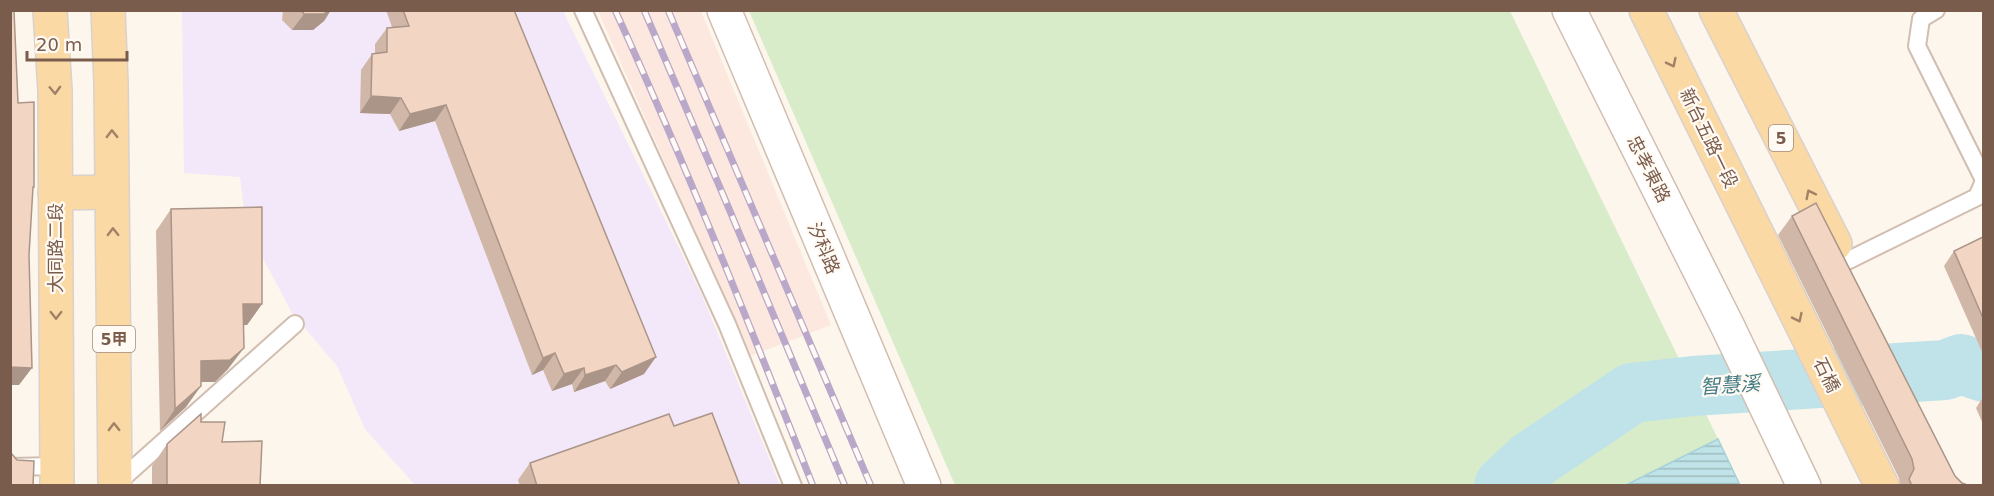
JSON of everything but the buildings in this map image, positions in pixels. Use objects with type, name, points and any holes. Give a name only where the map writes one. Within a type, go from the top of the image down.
[{"type":"main road","name":"大同路二段","points":[[50,10],[55,91],[57,476]]},
{"type":"main road","name":"5甲","points":[[108,10],[115,485]]},
{"type":"main road","name":"新台五路一段","points":[[1646,10],[1772,265]]},
{"type":"main road","name":"5","points":[[1716,10],[1849,271]]},
{"type":"main road","points":[[55,193],[112,192]]},
{"type":"main road","name":"石橋","points":[[1772,265],[1882,486]]},
{"type":"street","name":"汐科路","points":[[724,10],[924,486]]},
{"type":"street","name":"忠孝東路","points":[[1569,10],[1728,327],[1804,486]]},
{"type":"lane","points":[[583,10],[727,324],[794,486]]},
{"type":"lane","points":[[1849,271],[1977,197],[1983,181],[1917,46],[1921,19],[1936,10]]},
{"type":"lane","points":[[115,485],[295,324]]},
{"type":"lane","points":[[10,467],[57,476]]},
{"type":"shaded area","points":[[182,11],[563,11],[701,293],[780,485],[415,485],[365,429],[337,366],[292,313],[246,226],[240,177],[184,173]]},
{"type":"shaded area","points":[[598,11],[701,11],[831,325],[750,356]]},
{"type":"green space","points":[[749,11],[1510,11],[1718,439],[1626,485],[955,485]]},
{"type":"water","points":[[1718,439],[1740,485],[1626,485]]},
{"type":"waterway","name":"智慧溪","points":[[1504,486],[1531,461],[1632,393],[1693,386],[1945,370],[1961,364],[1984,372]]},
{"type":"railway","points":[[615,10],[693,187],[813,486]]},
{"type":"railway","points":[[644,10],[845,486]]},
{"type":"railway","points":[[668,10],[871,486]]}]
